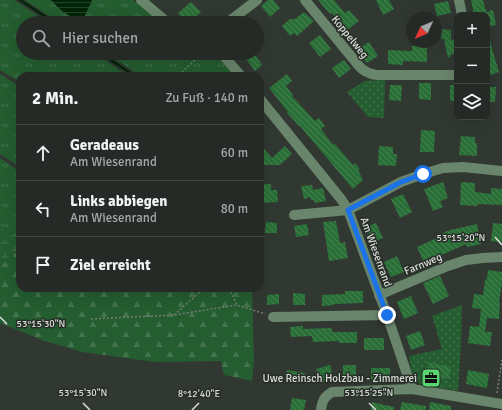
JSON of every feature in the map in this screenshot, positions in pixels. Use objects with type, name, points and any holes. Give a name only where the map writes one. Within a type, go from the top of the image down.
[{"type":"street","points":[[141,0],[160,16]]},
{"type":"street","points":[[235,16],[257,0]]},
{"type":"street","name":"Koppelweg","points":[[305,0],[359,66],[369,74],[454,75]]},
{"type":"street","points":[[459,0],[461,12]]},
{"type":"street","points":[[227,60],[238,72]]},
{"type":"street","points":[[264,104],[341,199],[348,210],[294,215]]},
{"type":"street","name":"Am Wiesenrand","points":[[412,389],[387,315],[348,210],[401,182],[443,168],[463,167],[502,171]]},
{"type":"street","name":"Farnweg","points":[[379,295],[466,260],[502,257]]},
{"type":"street","points":[[273,316],[387,315]]},
{"type":"street","points":[[321,410],[322,403],[326,396],[332,392],[412,389],[499,404]]},
{"type":"path","points":[[182,72],[195,60]]},
{"type":"path","points":[[174,315],[200,292]]},
{"type":"path","points":[[231,292],[237,305]]},
{"type":"path","points":[[91,319],[174,315],[237,305],[273,316]]},
{"type":"path","points":[[499,404],[502,360]]},
{"type":"green space","points":[[0,0],[14,0],[38,16],[16,16],[16,60],[104,60],[122,72],[16,72],[16,80],[0,70]]},
{"type":"green space","points":[[25,0],[51,0],[64,13],[91,4],[92,0],[133,0],[152,16],[49,16]]},
{"type":"green space","points":[[117,60],[220,60],[231,72],[135,72]]},
{"type":"green space","points":[[0,74],[16,84],[16,164],[0,154]]},
{"type":"green space","points":[[385,80],[384,118],[368,117],[347,92],[365,81]]},
{"type":"green space","points":[[0,158],[16,169],[16,233],[5,231],[0,227]]},
{"type":"green space","points":[[0,227],[5,231],[16,233],[16,252],[0,266]]},
{"type":"green space","points":[[16,252],[16,292],[252,292],[254,361],[252,381],[224,375],[221,361],[155,362],[82,352],[42,340],[0,323],[0,266]]},
{"type":"green space","points":[[462,305],[458,391],[423,385],[414,377],[409,356],[442,349],[432,316]],"holes":[[[428,362],[450,367],[449,379],[427,375]]]},
{"type":"shaded area","points":[[51,0],[92,0],[85,16],[71,16]]},
{"type":"building","points":[[268,0],[273,0],[280,8],[270,17],[261,6]]},
{"type":"building","points":[[318,0],[334,0],[345,13],[349,10],[359,21],[346,31],[332,13],[330,14]]},
{"type":"building","points":[[376,0],[389,0],[394,9],[383,15]]},
{"type":"building","points":[[471,0],[483,0],[486,12],[473,12]]},
{"type":"building","points":[[448,1],[451,13],[442,15],[442,12],[436,12],[434,4]]},
{"type":"building","points":[[191,2],[201,12],[197,16],[181,16],[178,13]]},
{"type":"building","points":[[493,10],[496,25],[490,26],[490,12],[487,12]]},
{"type":"building","points":[[304,12],[314,21],[297,36],[294,33],[290,36],[282,26],[290,19],[295,19]]},
{"type":"building","points":[[442,29],[451,30],[451,40],[454,40],[454,54],[450,55],[448,58],[444,39],[442,39]]},
{"type":"building","points":[[320,35],[331,49],[320,57],[309,43]]},
{"type":"building","points":[[490,41],[499,72],[490,75]]},
{"type":"building","points":[[369,42],[378,56],[367,63],[357,50]]},
{"type":"building","points":[[412,48],[427,48],[427,62],[403,61],[403,65],[388,64],[388,50],[412,51]]},
{"type":"building","points":[[247,60],[259,60],[262,65],[255,71]]},
{"type":"building","points":[[344,60],[351,69],[339,78],[332,68]]},
{"type":"building","points":[[287,74],[292,81],[286,86],[293,95],[292,96],[315,121],[319,118],[325,126],[321,129],[333,145],[334,143],[353,165],[355,163],[360,169],[358,170],[363,180],[353,189],[300,126],[287,113],[288,112],[269,88]]},
{"type":"building","points":[[419,83],[431,83],[431,100],[419,99]]},
{"type":"building","points":[[390,85],[402,85],[401,101],[389,100]]},
{"type":"building","points":[[450,85],[454,85],[454,101],[450,101]]},
{"type":"building","points":[[490,87],[496,87],[495,102],[490,102]]},
{"type":"building","points":[[421,130],[435,131],[434,152],[420,152]]},
{"type":"building","points":[[461,136],[475,137],[475,143],[477,143],[477,156],[459,155]]},
{"type":"building","points":[[285,146],[292,154],[280,165],[264,165],[264,149],[272,158]]},
{"type":"building","points":[[379,146],[393,147],[393,154],[397,154],[396,166],[378,165]]},
{"type":"building","points":[[443,182],[448,198],[440,201],[443,207],[433,211],[424,189]]},
{"type":"building","points":[[461,182],[475,183],[475,192],[491,194],[491,188],[502,189],[502,205],[460,205]]},
{"type":"building","points":[[264,184],[271,184],[271,190],[277,190],[278,202],[264,203]]},
{"type":"building","points":[[312,185],[313,190],[323,188],[326,201],[315,203],[314,200],[311,200],[311,197],[304,199],[301,186]]},
{"type":"building","points":[[403,194],[412,212],[400,218],[391,199]]},
{"type":"building","points":[[336,221],[340,243],[345,242],[348,258],[329,261],[323,222]]},
{"type":"building","points":[[266,222],[277,223],[277,233],[265,233]]},
{"type":"building","points":[[376,223],[383,238],[372,242],[366,227]]},
{"type":"building","points":[[493,223],[502,224],[502,242],[491,241]]},
{"type":"building","points":[[307,224],[309,235],[296,237],[294,226]]},
{"type":"building","points":[[477,224],[481,244],[467,247],[466,244],[424,263],[417,247],[450,230]]},
{"type":"building","points":[[397,256],[404,272],[391,277],[384,262]]},
{"type":"building","points":[[488,270],[502,272],[499,319],[487,318],[485,332],[492,332],[490,346],[468,343],[470,326],[479,327],[481,309],[472,308],[474,294],[483,295]]},
{"type":"building","points":[[440,276],[449,296],[433,304],[423,283]]},
{"type":"building","points":[[345,291],[363,291],[363,303],[322,306],[322,295],[345,294]]},
{"type":"building","points":[[293,293],[305,294],[305,305],[293,305]]},
{"type":"building","points":[[279,294],[279,304],[267,305],[267,295]]},
{"type":"building","points":[[411,296],[418,313],[404,319],[397,302]]},
{"type":"building","points":[[303,326],[303,329],[332,328],[332,332],[357,332],[357,343],[339,343],[339,341],[313,342],[312,336],[291,337],[290,327]]},
{"type":"building","points":[[420,331],[425,345],[411,350],[406,336]]},
{"type":"building","points":[[364,338],[384,338],[384,350],[364,350]]},
{"type":"building","points":[[428,362],[451,367],[449,379],[427,375]]},
{"type":"building","points":[[330,365],[334,379],[321,383],[316,369]]},
{"type":"building","points":[[343,365],[356,365],[356,380],[343,380]]},
{"type":"building","points":[[371,368],[390,368],[390,380],[371,380]]},
{"type":"building","points":[[287,370],[305,373],[304,382],[286,379]]},
{"type":"building","points":[[468,370],[489,374],[487,388],[466,384]]},
{"type":"building","points":[[292,398],[306,400],[304,410],[290,410]]},
{"type":"building","points":[[372,402],[394,407],[394,410],[371,410]]},
{"type":"building","points":[[402,402],[426,406],[426,410],[400,410]]},
{"type":"building","points":[[430,402],[451,406],[451,410],[429,410]]},
{"type":"waterway","points":[[20,0],[44,16]]},
{"type":"waterway","points":[[111,60],[129,72]]},
{"type":"place","name":"Uwe Reinsch Holzbau - Zimmerei","points":[[431,378]]},
{"type":"route","points":[[387,315],[348,210],[381,194],[401,182],[423,174]]}]
